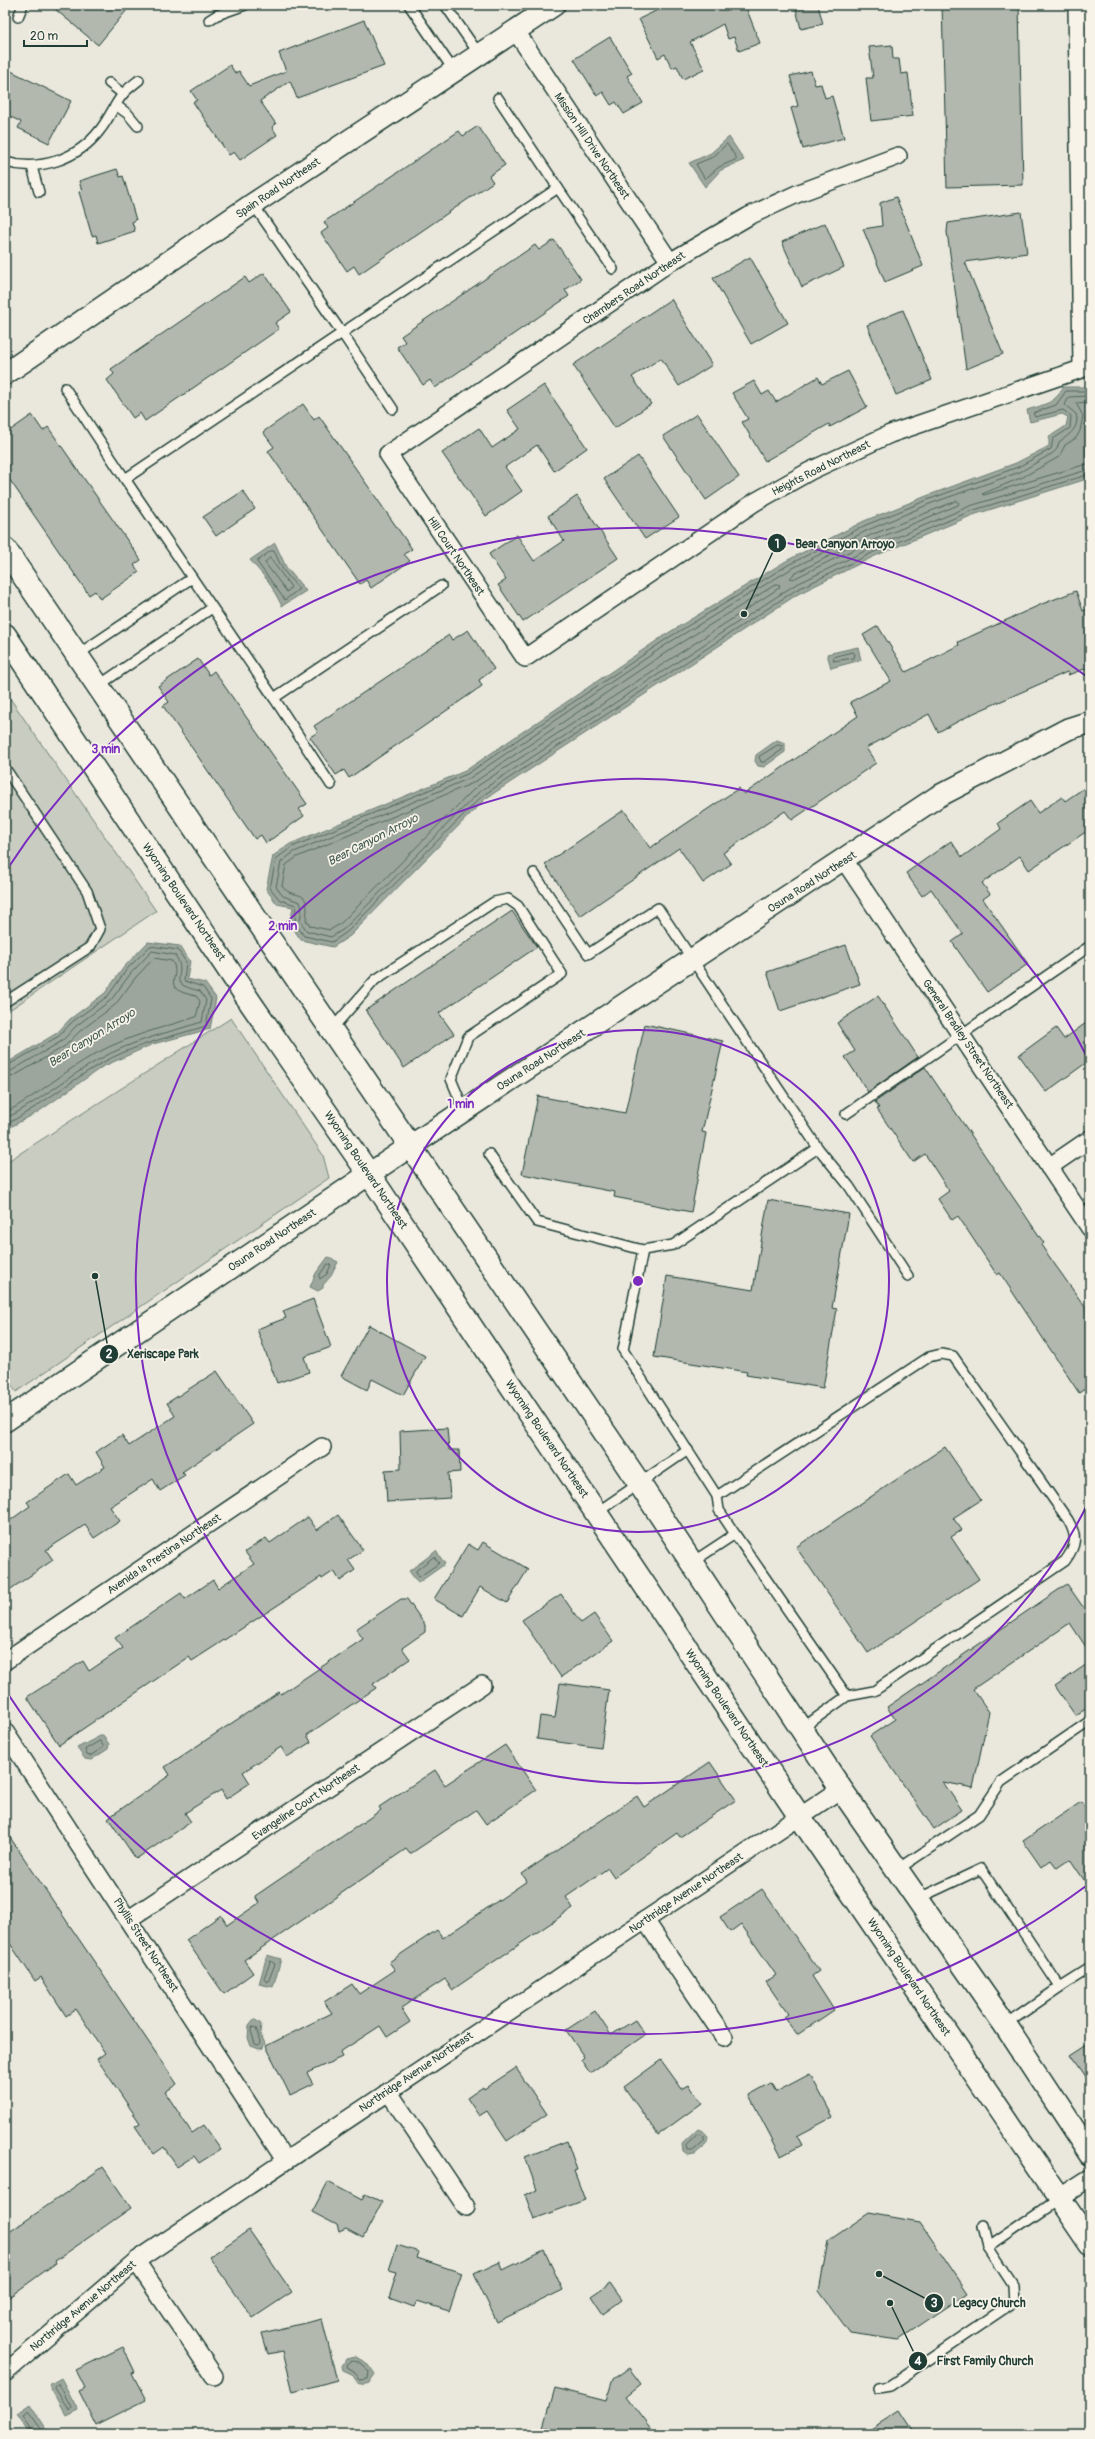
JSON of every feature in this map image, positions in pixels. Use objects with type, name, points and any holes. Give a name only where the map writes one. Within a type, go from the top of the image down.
[{"type":"main road","points":[[5,550],[409,1147],[639,1483],[841,1789],[1005,2025],[1090,2154]]},
{"type":"main road","name":"Wyoming Boulevard Northeast","points":[[5,635],[252,1005],[369,1174],[800,1816],[1090,2243]]},
{"type":"street","name":"Spain Road Northeast","points":[[5,374],[253,204],[554,5]]},
{"type":"street","points":[[1082,14],[1085,165],[1086,367]]},
{"type":"street","name":"Mission Hill Drive Northeast","points":[[515,30],[670,262]]},
{"type":"street","name":"Chambers Road Northeast","points":[[388,454],[670,262],[749,216],[800,193],[898,156]]},
{"type":"street","name":"Heights Road Northeast","points":[[525,658],[755,502],[810,471],[890,434],[1086,367]]},
{"type":"street","name":"Hill Court Northeast","points":[[388,454],[525,658]]},
{"type":"street","name":"Osuna Road Northeast","points":[[5,1421],[464,1110],[693,960],[937,797],[1068,729],[1090,722]]},
{"type":"street","name":"General Bradley Street Northeast","points":[[844,860],[962,1033],[1090,1228]]},
{"type":"street","points":[[1049,1166],[1090,1139]]},
{"type":"street","name":"Avenida la Prestina Northeast","points":[[5,1661],[322,1447]]},
{"type":"street","name":"Evangeline Court Northeast","points":[[129,1919],[482,1685]]},
{"type":"street","name":"Phyllis Street Northeast","points":[[5,1732],[129,1919],[285,2160]]},
{"type":"street","name":"Northridge Avenue Northeast","points":[[5,2373],[136,2261],[841,1789]]},
{"type":"street","points":[[645,1920],[724,2037]]},
{"type":"street","points":[[388,2091],[466,2207]]},
{"type":"street","points":[[1060,2198],[1090,2178]]},
{"type":"street","points":[[136,2261],[214,2376]]},
{"type":"lane","points":[[18,17],[24,5]]},
{"type":"lane","points":[[209,20],[226,8],[245,5]]},
{"type":"lane","points":[[409,5],[454,71]]},
{"type":"lane","points":[[445,5],[479,54]]},
{"type":"lane","points":[[5,162],[32,167],[52,162],[84,148],[100,130],[117,106],[123,94],[139,80]]},
{"type":"lane","points":[[109,83],[123,94]]},
{"type":"lane","points":[[498,98],[613,269]]},
{"type":"lane","points":[[117,106],[128,114],[138,126]]},
{"type":"lane","points":[[32,167],[39,192]]},
{"type":"lane","points":[[125,480],[558,188]]},
{"type":"lane","points":[[253,204],[393,409]]},
{"type":"lane","points":[[65,388],[125,480],[274,698],[331,785]]},
{"type":"lane","points":[[77,655],[192,578]]},
{"type":"lane","points":[[274,698],[441,586]]},
{"type":"lane","points":[[98,686],[212,608]]},
{"type":"lane","points":[[5,768],[87,891],[100,929],[90,947],[5,1002]]},
{"type":"lane","points":[[534,873],[588,954],[658,908],[818,1148],[849,1186],[908,1276]]},
{"type":"lane","points":[[331,1030],[375,980],[494,902],[508,899],[518,906],[562,974],[468,1037],[451,1079],[464,1110]]},
{"type":"lane","points":[[846,1114],[1090,946]]},
{"type":"lane","points":[[489,1154],[537,1222],[643,1250],[673,1245],[818,1148]]},
{"type":"lane","points":[[643,1250],[623,1350],[717,1496],[719,1510],[847,1696]]},
{"type":"lane","points":[[717,1496],[929,1358],[941,1354],[954,1356],[1074,1530],[1076,1541],[1074,1549],[1065,1561],[874,1691],[847,1696],[801,1729]]},
{"type":"lane","points":[[596,1512],[688,1450]]},
{"type":"lane","points":[[691,1563],[735,1534]]},
{"type":"lane","points":[[898,1870],[979,1815],[1001,1782],[1090,1721]]},
{"type":"lane","points":[[917,1899],[981,1869],[1060,1988]]},
{"type":"lane","points":[[1005,2025],[1090,1968]]},
{"type":"lane","points":[[988,2247],[1060,2198]]},
{"type":"lane","points":[[878,2388],[890,2386],[1014,2302],[1013,2285],[988,2247],[983,2227]]},
{"type":"shaded area","points":[[5,691],[156,911],[5,1013]]},
{"type":"shaded area","points":[[231,1018],[323,1155],[329,1178],[16,1392],[5,1375],[5,1163]]},
{"type":"water","points":[[729,137],[744,160],[721,170],[705,187],[689,163],[711,153]]},
{"type":"water","points":[[1063,387],[1090,387],[1090,478],[973,515],[875,556],[798,594],[485,799],[350,936],[333,947],[301,940],[290,924],[293,907],[277,904],[266,889],[273,856],[290,844],[465,771],[665,635],[786,561],[864,521],[1016,463],[1049,446],[1049,437],[1066,426],[1068,417],[1062,414],[1030,422],[1027,410],[1044,405],[1053,400],[1057,397]]},
{"type":"water","points":[[275,543],[286,567],[306,591],[282,606],[269,582],[250,560]]},
{"type":"water","points":[[858,647],[861,660],[831,668],[827,654]]},
{"type":"water","points":[[777,740],[785,743],[785,752],[764,767],[758,766],[755,761],[756,755]]},
{"type":"water","points":[[148,942],[180,946],[190,961],[187,979],[205,983],[216,998],[210,1029],[153,1044],[102,1067],[38,1112],[5,1130],[5,1064],[57,1033],[70,1019],[105,993],[124,967]]},
{"type":"water","points":[[328,1257],[338,1262],[331,1276],[323,1285],[323,1288],[318,1291],[310,1287],[316,1273]]},
{"type":"water","points":[[436,1551],[445,1564],[418,1583],[409,1571]]},
{"type":"water","points":[[100,1736],[103,1736],[109,1744],[108,1749],[91,1760],[85,1759],[77,1748]]},
{"type":"water","points":[[267,1955],[281,1959],[273,1987],[259,1984]]},
{"type":"water","points":[[254,2019],[261,2024],[260,2034],[265,2043],[263,2048],[259,2049],[251,2046],[248,2038],[249,2025]]},
{"type":"water","points":[[698,2129],[706,2134],[708,2137],[708,2143],[695,2154],[687,2155],[683,2152],[682,2144]]},
{"type":"water","points":[[356,2357],[368,2364],[375,2374],[369,2383],[360,2384],[356,2381],[352,2374],[343,2370],[342,2366],[346,2359]]},
{"type":"water","points":[[61,2378],[78,2410],[66,2416],[49,2385]]},
{"type":"water","points":[[30,2404],[50,2434],[31,2434],[17,2413]]},
{"type":"building","points":[[50,5],[131,5],[98,45]]},
{"type":"building","points":[[668,5],[745,5],[760,43],[739,51],[734,37],[728,39],[723,24],[690,42],[704,69],[683,79],[677,66],[672,68],[665,54],[658,58],[639,19]]},
{"type":"building","points":[[795,5],[818,5],[823,24],[801,29]]},
{"type":"building","points":[[942,5],[1019,5],[1023,185],[947,187]]},
{"type":"building","points":[[364,20],[384,66],[297,98],[290,81],[260,101],[276,124],[272,127],[277,135],[240,160],[234,152],[229,155],[193,102],[197,100],[191,91],[230,65],[235,73],[239,71],[249,86],[286,71],[279,53]]},
{"type":"building","points":[[610,37],[632,73],[627,76],[643,103],[624,114],[616,102],[611,105],[603,92],[597,96],[574,59]]},
{"type":"building","points":[[892,45],[893,59],[899,59],[901,74],[908,73],[913,116],[871,121],[866,78],[873,78],[869,47]]},
{"type":"building","points":[[5,68],[71,101],[49,143],[18,128],[21,122],[5,114]]},
{"type":"building","points":[[811,71],[815,85],[821,84],[825,98],[832,96],[844,138],[803,149],[791,108],[798,106],[790,76]]},
{"type":"building","points":[[478,126],[505,165],[489,176],[493,182],[359,274],[354,266],[347,271],[321,233],[328,228],[324,222],[459,131],[463,136]]},
{"type":"building","points":[[117,169],[120,177],[123,176],[136,220],[132,222],[135,231],[98,243],[96,235],[92,236],[79,192],[82,191],[79,181]]},
{"type":"building","points":[[896,197],[923,266],[885,282],[863,229],[882,226],[880,203]]},
{"type":"building","points":[[1021,212],[1027,253],[965,262],[1003,354],[966,369],[947,232],[948,223]]},
{"type":"building","points":[[825,223],[844,267],[802,287],[782,242]]},
{"type":"building","points":[[554,240],[581,279],[565,290],[569,296],[435,388],[430,380],[423,385],[397,347],[405,342],[401,336],[535,245],[539,250]]},
{"type":"building","points":[[750,257],[788,323],[751,344],[713,278]]},
{"type":"building","points":[[264,273],[291,312],[275,323],[279,329],[145,421],[140,413],[133,418],[107,380],[114,374],[111,369],[245,277],[249,283]]},
{"type":"building","points":[[671,299],[712,365],[679,386],[661,358],[632,377],[651,404],[615,428],[573,365]]},
{"type":"building","points":[[903,310],[932,380],[896,395],[867,325]]},
{"type":"building","points":[[848,371],[867,407],[830,427],[829,424],[765,461],[742,422],[748,419],[732,393],[754,381],[762,395],[769,391],[776,402],[818,377],[822,384]]},
{"type":"building","points":[[544,385],[587,448],[554,471],[537,445],[505,467],[522,491],[486,516],[442,453],[479,428],[492,448],[520,429],[507,410]]},
{"type":"building","points":[[303,404],[314,420],[319,416],[412,549],[404,554],[410,561],[371,588],[366,580],[360,584],[268,451],[274,447],[263,432]]},
{"type":"building","points":[[697,414],[739,477],[706,500],[663,436]]},
{"type":"building","points":[[32,415],[43,431],[48,427],[141,560],[134,565],[139,572],[100,599],[95,591],[89,595],[5,473],[5,434]]},
{"type":"building","points":[[638,456],[679,517],[645,539],[604,479]]},
{"type":"building","points":[[243,491],[255,509],[216,536],[203,517]]},
{"type":"building","points":[[577,496],[618,558],[523,622],[498,585],[506,580],[489,554],[517,535],[534,561],[564,541],[548,516]]},
{"type":"building","points":[[1076,591],[1083,611],[1090,608],[1090,667],[1068,675],[1067,672],[974,713],[938,732],[929,714],[866,748],[876,763],[792,820],[785,811],[723,853],[731,864],[703,883],[679,848],[580,916],[545,864],[624,810],[650,848],[739,788],[744,794],[858,716],[850,702],[891,681],[863,635],[878,626],[906,672],[959,645],[958,642],[1042,604]]},
{"type":"building","points":[[468,630],[494,669],[479,680],[482,686],[349,778],[344,770],[336,775],[310,737],[318,732],[314,726],[449,635],[452,640]]},
{"type":"building","points":[[198,659],[209,675],[214,671],[307,804],[299,809],[304,816],[266,843],[261,835],[255,839],[163,706],[169,702],[158,686]]},
{"type":"building","points":[[1090,784],[1090,829],[1029,870],[1020,856],[982,883],[990,894],[983,899],[1028,964],[987,992],[952,942],[963,934],[931,889],[922,896],[906,873],[951,841],[962,857],[1001,829],[998,823],[1030,801],[1038,813],[1062,797],[1065,801]]},
{"type":"building","points":[[512,911],[537,947],[439,1013],[454,1034],[404,1068],[366,1010]]},
{"type":"building","points":[[846,945],[860,984],[780,1011],[767,972]]},
{"type":"building","points":[[878,996],[918,1057],[868,1092],[845,1057],[855,1051],[837,1023]]},
{"type":"building","points":[[1090,1020],[1090,1060],[1046,1092],[1019,1055],[1056,1028],[1064,1039]]},
{"type":"building","points":[[645,1024],[723,1041],[702,1132],[706,1133],[691,1212],[614,1197],[615,1192],[522,1174],[538,1096],[625,1113]]},
{"type":"building","points":[[925,1067],[1044,1243],[1041,1245],[1090,1314],[1090,1385],[1079,1393],[1000,1273],[997,1275],[958,1216],[952,1220],[938,1199],[949,1191],[925,1154],[913,1162],[877,1109],[879,1108],[875,1102]]},
{"type":"building","points":[[768,1200],[849,1214],[832,1308],[837,1309],[823,1388],[746,1375],[747,1372],[654,1357],[667,1276],[753,1290]]},
{"type":"building","points":[[313,1299],[331,1347],[304,1357],[309,1372],[277,1383],[257,1329],[286,1318],[283,1311]]},
{"type":"building","points":[[369,1325],[425,1356],[403,1395],[372,1379],[367,1390],[341,1376]]},
{"type":"building","points":[[217,1371],[253,1424],[182,1472],[185,1475],[160,1491],[153,1479],[110,1507],[120,1521],[94,1538],[85,1525],[46,1550],[53,1560],[5,1593],[5,1524],[30,1506],[27,1502],[69,1474],[76,1485],[105,1467],[96,1452],[122,1435],[129,1446],[175,1416],[167,1403]]},
{"type":"building","points":[[447,1428],[449,1450],[459,1450],[460,1472],[448,1473],[450,1498],[387,1502],[385,1470],[401,1469],[400,1431]]},
{"type":"building","points":[[945,1447],[981,1500],[953,1518],[962,1530],[951,1537],[979,1579],[868,1653],[796,1547]]},
{"type":"building","points":[[338,1515],[363,1550],[348,1560],[355,1570],[340,1581],[334,1571],[322,1579],[321,1577],[192,1661],[189,1657],[59,1745],[27,1697],[83,1661],[89,1671],[123,1648],[115,1638],[181,1593],[185,1599],[213,1580],[218,1588],[254,1564],[245,1552],[266,1538],[270,1543],[308,1517],[317,1530]]},
{"type":"building","points":[[483,1542],[528,1569],[507,1603],[480,1587],[463,1616],[434,1599],[468,1544],[478,1550]]},
{"type":"building","points":[[1067,1584],[1090,1617],[1090,1653],[1070,1623],[973,1689],[989,1712],[973,1788],[943,1782],[962,1810],[934,1829],[870,1736],[895,1719],[887,1707]]},
{"type":"building","points":[[561,1594],[581,1623],[594,1614],[613,1641],[561,1677],[522,1620]]},
{"type":"building","points":[[401,1599],[407,1599],[425,1625],[425,1632],[402,1648],[410,1659],[373,1684],[376,1688],[307,1735],[311,1742],[287,1757],[281,1747],[243,1772],[250,1783],[226,1799],[221,1790],[185,1813],[191,1822],[136,1859],[108,1818],[170,1775],[165,1767],[279,1692],[281,1694],[363,1639],[356,1629]]},
{"type":"building","points":[[1090,1662],[1090,1705],[1075,1715],[1055,1686]]},
{"type":"building","points":[[560,1683],[609,1690],[601,1748],[537,1739],[540,1716],[555,1718]]},
{"type":"building","points":[[505,1745],[536,1790],[486,1824],[476,1810],[410,1854],[406,1849],[244,1960],[253,1973],[224,1994],[186,1940],[221,1915],[227,1925],[259,1903],[255,1896],[381,1810],[379,1807],[435,1770],[445,1785]]},
{"type":"building","points":[[710,1762],[736,1800],[680,1837],[677,1833],[614,1877],[608,1868],[566,1897],[573,1908],[452,1990],[445,1979],[401,2008],[410,2022],[387,2037],[380,2026],[340,2052],[342,2057],[307,2073],[313,2084],[290,2095],[266,2046],[332,2013],[324,2002],[352,1984],[359,1994],[395,1970],[389,1962],[437,1930],[443,1938],[527,1881],[522,1874],[637,1796],[644,1807]]},
{"type":"building","points":[[1081,1802],[1090,1815],[1090,1889],[1070,1859],[1057,1868],[1051,1860],[1041,1867],[1023,1841]]},
{"type":"building","points":[[5,1830],[177,2084],[165,2092],[192,2133],[204,2125],[221,2149],[199,2163],[194,2156],[177,2167],[164,2147],[154,2154],[135,2126],[140,2123],[97,2059],[105,2053],[76,2009],[66,2016],[41,1977],[35,1981],[5,1936]]},
{"type":"building","points":[[762,1889],[819,1971],[812,1976],[834,2010],[797,2035],[784,2017],[788,2014],[766,1982],[776,1975],[741,1924],[730,1932],[720,1917]]},
{"type":"building","points":[[595,2011],[611,2035],[635,2020],[645,2035],[590,2073],[581,2060],[584,2057],[566,2030]]},
{"type":"building","points":[[1090,2042],[1090,2084],[1070,2055]]},
{"type":"building","points":[[661,2060],[682,2089],[689,2085],[702,2103],[658,2135],[624,2087]]},
{"type":"building","points":[[516,2068],[547,2114],[507,2141],[487,2111],[479,2116],[467,2098],[483,2087],[484,2089]]},
{"type":"building","points":[[810,2074],[833,2117],[797,2136],[802,2145],[781,2156],[749,2095],[771,2083],[776,2092]]},
{"type":"building","points":[[567,2141],[577,2170],[574,2171],[585,2200],[534,2219],[525,2195],[537,2190],[525,2157]]},
{"type":"building","points":[[103,2167],[131,2208],[55,2261],[56,2263],[5,2300],[5,2235]]},
{"type":"building","points":[[328,2182],[362,2200],[365,2194],[382,2202],[363,2238],[346,2229],[339,2232],[337,2225],[312,2212]]},
{"type":"building","points":[[869,2213],[920,2222],[968,2293],[898,2340],[850,2333],[819,2291],[828,2241]]},
{"type":"building","points":[[249,2230],[292,2292],[253,2318],[209,2257]]},
{"type":"building","points":[[397,2245],[419,2252],[417,2258],[462,2273],[449,2311],[417,2301],[414,2307],[389,2298],[397,2272],[389,2270]]},
{"type":"building","points":[[544,2250],[563,2290],[497,2322],[474,2274],[500,2262],[503,2270]]},
{"type":"building","points":[[610,2283],[622,2300],[603,2314],[591,2296]]},
{"type":"building","points":[[322,2319],[337,2380],[293,2392],[283,2351],[268,2354],[262,2333]]},
{"type":"building","points":[[123,2347],[135,2372],[132,2373],[146,2400],[96,2425],[79,2391],[85,2388],[76,2370]]},
{"type":"building","points":[[629,2368],[641,2384],[626,2396],[655,2434],[571,2434],[544,2427],[555,2388],[606,2401],[613,2379]]},
{"type":"building","points":[[900,2411],[915,2434],[864,2434]]},
{"type":"place","name":"Bear Canyon Arroyo","points":[[744,614]]},
{"type":"place","name":"Xeriscape Park","points":[[95,1276]]},
{"type":"place","name":"Legacy Church","points":[[879,2274]]},
{"type":"place","name":"First Family Church","points":[[890,2303]]}]
